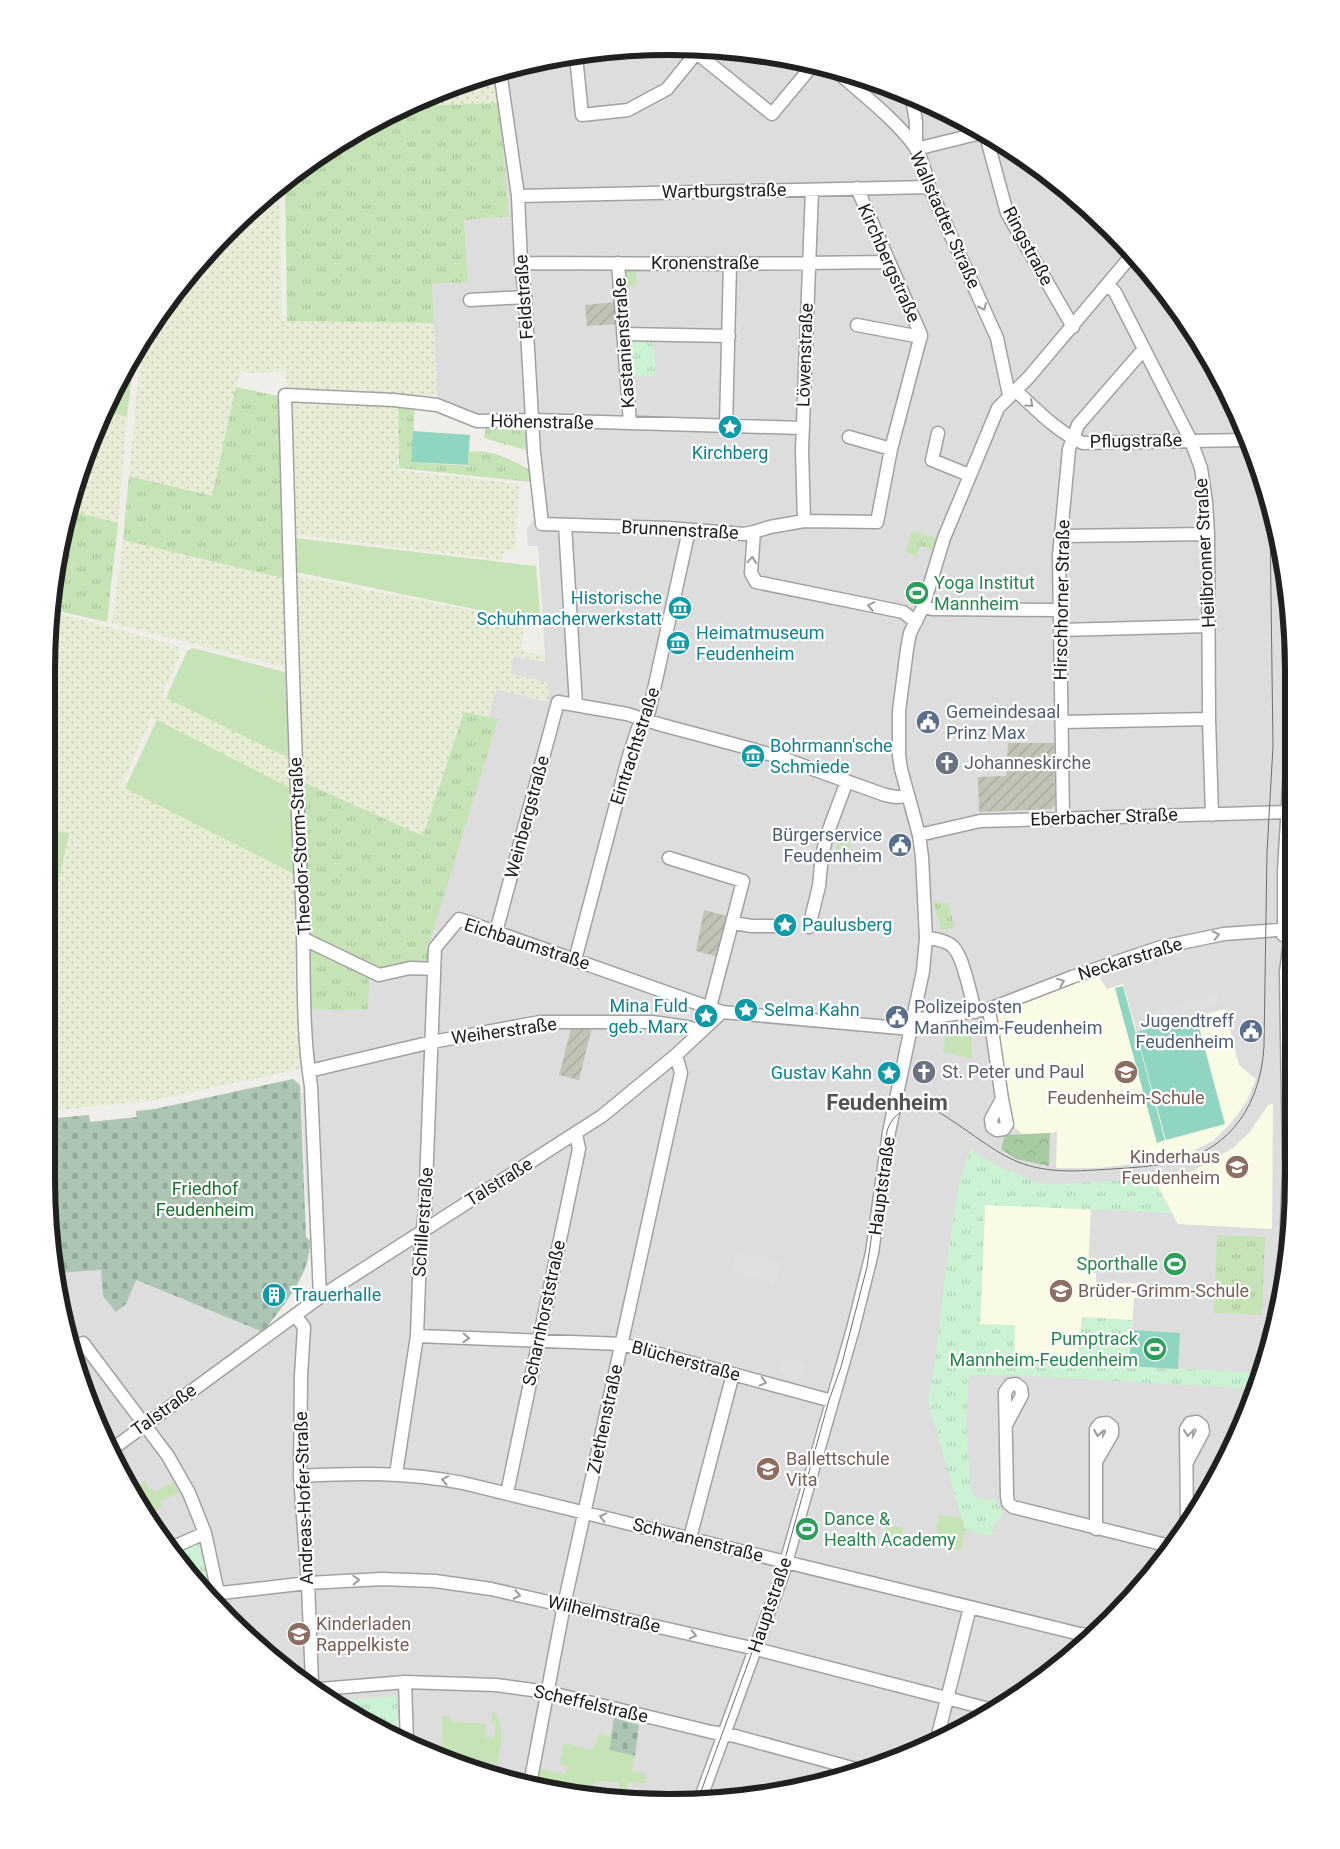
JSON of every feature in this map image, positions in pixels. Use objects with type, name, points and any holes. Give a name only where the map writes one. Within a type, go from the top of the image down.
[{"type":"street","points":[[577,62],[582,116],[628,110],[667,89],[692,56]]},
{"type":"street","points":[[701,56],[772,114],[808,71]]},
{"type":"street","name":"Feldstraße","points":[[501,79],[518,196],[532,420],[542,524]]},
{"type":"street","name":"Wallstadter Straße","points":[[849,82],[891,121],[916,149],[924,166],[929,187],[997,338],[1012,393]]},
{"type":"street","points":[[913,106],[916,122],[916,149],[974,135]]},
{"type":"street","name":"Ringstraße","points":[[988,144],[1007,213],[1072,328]]},
{"type":"street","name":"Wartburgstraße","points":[[518,196],[929,187]]},
{"type":"street","name":"Kirchbergstraße","points":[[857,188],[921,337],[891,449],[877,522]]},
{"type":"street","name":"Löwenstraße","points":[[804,521],[802,428],[812,190]]},
{"type":"street","name":"Hauptstraße","points":[[702,1793],[786,1562],[842,1370],[868,1271],[889,1132],[923,971],[926,938],[923,870],[919,834],[899,756],[899,711],[910,633],[923,607],[944,538],[998,408],[1029,377],[1128,260]]},
{"type":"street","name":"Kronenstraße","points":[[521,263],[730,264],[888,262]]},
{"type":"street","name":"Kastanienstraße","points":[[618,263],[630,423]]},
{"type":"street","points":[[726,426],[730,264]]},
{"type":"street","name":"Heilbronner Straße","points":[[1108,285],[1115,292],[1191,440],[1201,468],[1208,534],[1209,719],[1212,814]]},
{"type":"street","points":[[470,300],[525,296]]},
{"type":"street","name":"Kirchbergstraße","points":[[857,325],[921,337]]},
{"type":"street","points":[[624,334],[729,336]]},
{"type":"street","name":"Hirschhorner Straße","points":[[1063,818],[1059,556],[1069,449],[1078,425],[1144,348]]},
{"type":"street","name":"Pflugstraße","points":[[1012,393],[1072,438],[1083,443],[1240,440]]},
{"type":"street","name":"Höhenstraße","points":[[286,395],[394,400],[437,405],[477,421],[532,420],[802,428]]},
{"type":"street","name":"Theodor-Storm-Straße","points":[[286,395],[294,727],[304,939],[306,1048],[311,1086],[320,1297]]},
{"type":"street","points":[[938,433],[932,460],[969,475]]},
{"type":"street","points":[[849,437],[891,449]]},
{"type":"street","name":"Brunnenstraße","points":[[542,524],[744,534],[804,521],[877,522]]},
{"type":"street","points":[[565,525],[576,705],[627,714],[782,758],[896,798],[908,796]]},
{"type":"street","name":"Eintrachtstraße","points":[[575,960],[628,758],[638,728],[649,712],[688,530]]},
{"type":"street","points":[[754,532],[751,573],[756,582],[903,612],[916,622]]},
{"type":"street","points":[[1061,536],[1208,534]]},
{"type":"street","points":[[923,607],[1060,610]]},
{"type":"street","points":[[1060,630],[1209,626]]},
{"type":"street","name":"Weinbergstraße","points":[[496,932],[558,702],[576,705]]},
{"type":"street","points":[[1062,722],[1209,719]]},
{"type":"street","points":[[809,927],[819,886],[822,855],[828,832],[847,781]]},
{"type":"street","name":"Eberbacher Straße","points":[[919,834],[980,821],[1285,812]]},
{"type":"street","points":[[1285,856],[1285,890]]},
{"type":"street","points":[[669,858],[743,881],[716,1009],[912,1024]]},
{"type":"street","name":"Eichbaumstraße","points":[[434,969],[435,948],[459,919],[716,1009]]},
{"type":"street","points":[[733,923],[752,926],[776,926]]},
{"type":"street","name":"Neckarstraße","points":[[912,1024],[989,1009],[1072,977],[1161,947],[1224,934],[1285,929]]},
{"type":"street","points":[[1285,933],[1281,941],[1285,966]]},
{"type":"street","points":[[926,938],[945,941],[959,954],[975,1012]]},
{"type":"street","points":[[304,939],[379,975],[410,968],[434,969]]},
{"type":"street","name":"Schillerstraße","points":[[396,1474],[417,1336],[420,1253],[426,1211],[434,969]]},
{"type":"street","name":"Talstraße","points":[[116,1446],[320,1297],[602,1116],[701,1032],[716,1009]]},
{"type":"street","points":[[989,1009],[1002,1099]]},
{"type":"street","name":"Weiherstraße","points":[[309,1071],[432,1042],[540,1022],[652,1022],[688,1027],[701,1032]]},
{"type":"street","name":"Ziethenstraße","points":[[531,1778],[564,1605],[681,1073],[676,1055]]},
{"type":"street","name":"Scharnhorststraße","points":[[507,1493],[579,1149],[576,1134]]},
{"type":"street","name":"Andreas-Hofer-Straße","points":[[295,1315],[304,1328],[300,1476],[308,1583],[312,1678]]},
{"type":"street","name":"Blücherstraße","points":[[417,1336],[622,1344],[832,1401]]},
{"type":"street","points":[[79,1346],[83,1343],[168,1456],[188,1493],[205,1533],[215,1591]]},
{"type":"street","points":[[690,1538],[733,1374]]},
{"type":"street","points":[[1006,1425],[1008,1503],[1014,1507],[1096,1529],[1164,1545]]},
{"type":"street","points":[[1096,1529],[1097,1460]]},
{"type":"street","points":[[1187,1462],[1187,1512]]},
{"type":"street","name":"Schwanenstraße","points":[[300,1476],[366,1473],[435,1478],[507,1493],[1083,1634]]},
{"type":"street","points":[[177,1546],[205,1533]]},
{"type":"street","name":"Wilhelmstraße","points":[[217,1594],[308,1583],[382,1579],[435,1582],[491,1589],[756,1649],[984,1708]]},
{"type":"street","points":[[939,1732],[970,1607]]},
{"type":"street","points":[[405,1682],[407,1735]]},
{"type":"street","name":"Scheffelstraße","points":[[326,1689],[405,1682],[479,1684],[547,1692],[724,1734],[848,1767]]},
{"type":"shaded area","points":[[630,56],[710,56],[750,60],[829,76],[868,88],[942,118],[978,137],[1012,159],[1075,208],[1105,235],[1132,265],[1181,328],[1203,362],[1222,398],[1252,472],[1264,511],[1280,590],[1285,670],[1284,1219],[1280,1259],[1264,1338],[1252,1377],[1222,1451],[1203,1487],[1181,1521],[1132,1584],[1105,1614],[1075,1641],[1012,1690],[978,1712],[942,1731],[868,1761],[829,1773],[750,1789],[710,1793],[630,1793],[590,1789],[511,1773],[472,1761],[398,1731],[362,1712],[296,1667],[235,1614],[208,1584],[182,1553],[137,1486],[118,1451],[88,1377],[76,1338],[62,1273],[110,1270],[263,1332],[322,1290],[308,1010],[369,976],[498,719],[488,717],[496,689],[548,702],[547,683],[510,674],[514,656],[544,662],[545,656],[538,546],[528,546],[527,529],[536,517],[526,419],[476,417],[437,403],[432,284],[468,282],[464,220],[509,217],[496,81],[550,67]]},
{"type":"shaded area","points":[[496,81],[499,103],[427,105]]},
{"type":"shaded area","points":[[280,195],[282,321],[434,323],[436,395],[397,400],[398,470],[519,484],[515,550],[504,550],[502,560],[291,534],[286,371],[251,373],[240,371],[212,496],[129,476],[140,357],[182,296],[208,265],[235,235]]},
{"type":"shaded area","points":[[617,302],[619,324],[587,326],[585,305]]},
{"type":"shaded area","points":[[112,413],[127,417],[118,523],[76,512],[88,472]]},
{"type":"shaded area","points":[[123,540],[287,579],[288,668],[112,623]]},
{"type":"shaded area","points":[[296,576],[511,618],[510,624],[524,627],[521,650],[545,656],[544,662],[514,656],[510,673],[548,683],[549,697],[548,702],[496,689],[488,717],[464,712],[423,836],[301,781],[294,790],[152,718],[121,785],[298,876],[304,1068],[155,1100],[60,1110],[55,1105],[55,1034],[63,992],[55,1025],[55,670],[58,613],[175,645],[179,648],[180,655],[162,696],[293,760],[298,664]]},
{"type":"shaded area","points":[[1281,596],[1284,629],[1285,696],[1285,759],[1283,759]]},
{"type":"shaded area","points":[[1008,743],[1054,743],[1055,805],[1051,809],[979,812],[978,777],[1006,776]]},
{"type":"shaded area","points":[[704,910],[731,917],[719,957],[696,951]]},
{"type":"shaded area","name":"Feudenheim-Schule","points":[[1098,975],[1107,989],[1123,984],[1137,1032],[1225,1009],[1239,1065],[1256,1079],[1247,1101],[1232,1122],[1213,1141],[1187,1154],[1159,1161],[1098,1168],[1056,1168],[1057,1132],[1023,1135],[1012,1124],[994,1011]]},
{"type":"shaded area","points":[[1218,994],[1220,1002],[1145,1022],[1143,1014]]},
{"type":"shaded area","points":[[681,1001],[698,1006],[695,1022],[677,1020]]},
{"type":"shaded area","points":[[592,1027],[579,1080],[559,1075],[571,1029]]},
{"type":"shaded area","points":[[307,1092],[312,1206],[307,1206],[301,1093]]},
{"type":"shaded area","name":"Kinderhaus Feudenheim","points":[[1273,1104],[1272,1229],[1178,1224],[1154,1179],[1190,1172],[1234,1147],[1249,1133],[1268,1105]]},
{"type":"shaded area","name":"Brüder-Grimm-Schule","points":[[985,1204],[1091,1208],[1088,1272],[1096,1273],[1096,1282],[1142,1284],[1141,1298],[1134,1298],[1132,1330],[1077,1361],[1013,1356],[980,1324]]},
{"type":"shaded area","points":[[737,1251],[781,1263],[774,1284],[732,1272]]},
{"type":"shaded area","points":[[783,1357],[806,1363],[800,1382],[785,1378],[786,1375],[778,1373]]},
{"type":"green space","points":[[499,103],[509,217],[464,220],[468,282],[432,284],[434,323],[287,321],[285,191],[328,159],[363,137],[398,118],[427,105]]},
{"type":"green space","points":[[636,268],[637,286],[626,286],[625,271]]},
{"type":"green space","points":[[630,337],[653,338],[656,375],[632,377]]},
{"type":"green space","points":[[132,371],[127,417],[112,413]]},
{"type":"green space","points":[[236,387],[282,397],[287,579],[123,540],[129,476],[212,496]]},
{"type":"green space","points":[[398,404],[415,406],[411,462],[468,466],[469,452],[493,453],[530,470],[531,482],[399,468]]},
{"type":"green space","points":[[486,428],[528,431],[529,451],[484,438]]},
{"type":"green space","points":[[413,431],[470,435],[468,465],[411,462]]},
{"type":"green space","points":[[76,512],[118,523],[107,622],[58,611],[67,550]]},
{"type":"green space","points":[[912,531],[938,538],[935,550],[920,546],[917,556],[906,553]]},
{"type":"green space","points":[[296,538],[536,566],[541,623],[296,572]]},
{"type":"green space","points":[[193,648],[288,673],[293,760],[166,698],[187,651]]},
{"type":"green space","points":[[464,712],[498,719],[429,944],[425,948],[432,955],[432,962],[369,976],[368,1010],[308,1010],[301,781],[423,836]]},
{"type":"green space","points":[[157,720],[294,790],[298,876],[125,788]]},
{"type":"green space","points":[[55,831],[69,833],[55,896]]},
{"type":"green space","points":[[839,831],[851,833],[865,832],[860,842],[850,842],[848,858],[843,857],[841,850],[836,849]]},
{"type":"green space","points":[[933,902],[947,903],[955,926],[941,930]]},
{"type":"green space","points":[[1123,986],[1165,1140],[1157,1143],[1115,988]]},
{"type":"green space","points":[[1196,1016],[1225,1124],[1166,1140],[1136,1032]]},
{"type":"green space","points":[[970,1021],[972,1059],[943,1052],[947,1025]]},
{"type":"green space","name":"Friedhof Feudenheim","points":[[293,1079],[300,1085],[306,1237],[310,1241],[309,1254],[301,1278],[294,1290],[263,1332],[136,1280],[126,1304],[116,1312],[103,1296],[101,1270],[62,1273],[56,1219],[55,1118],[89,1115],[90,1122],[137,1117],[136,1111],[155,1109]]},
{"type":"green space","points":[[1050,1133],[1049,1166],[1016,1159],[1001,1149],[1005,1135]]},
{"type":"green space","points":[[970,1149],[995,1165],[1033,1181],[1054,1184],[1154,1179],[1171,1213],[985,1205],[980,1324],[1015,1325],[1014,1356],[1077,1361],[1082,1317],[1132,1320],[1129,1366],[1253,1373],[1248,1389],[1012,1375],[969,1375],[966,1421],[971,1492],[978,1499],[995,1500],[1003,1513],[993,1527],[992,1536],[965,1530],[928,1401],[959,1184]]},
{"type":"green space","points":[[1217,1235],[1265,1237],[1262,1315],[1214,1313]]},
{"type":"green space","name":"Pumptrack Mannheim-Feudenheim","points":[[1132,1330],[1180,1333],[1178,1369],[1129,1366]]},
{"type":"green space","points":[[144,1481],[154,1493],[173,1482],[179,1493],[160,1501],[163,1506],[156,1509],[156,1516],[137,1486]]},
{"type":"green space","points":[[939,1515],[962,1518],[965,1530],[961,1550],[934,1545]]},
{"type":"green space","points":[[887,1525],[903,1527],[901,1538],[885,1535]]},
{"type":"green space","points":[[203,1539],[213,1588],[208,1584],[180,1550]]},
{"type":"green space","points":[[397,1696],[399,1731],[362,1712],[344,1700]]},
{"type":"green space","points":[[493,1710],[500,1723],[501,1730],[501,1744],[497,1765],[485,1762],[485,1765],[443,1750],[442,1716],[451,1716],[452,1722],[486,1724],[485,1737],[494,1738],[496,1723],[491,1722]]},
{"type":"green space","points":[[614,1718],[639,1725],[635,1756],[609,1750]]},
{"type":"green space","points":[[600,1733],[611,1736],[609,1750],[635,1756],[632,1771],[646,1774],[645,1783],[628,1782],[626,1793],[619,1792],[619,1782],[595,1781],[593,1787],[569,1785],[537,1779],[539,1769],[565,1774],[568,1766],[560,1764],[564,1743],[592,1750]]},
{"type":"tram line","points":[[700,1793],[781,1573],[829,1400],[841,1367],[867,1267],[887,1131],[892,1120],[906,1109],[924,1106],[938,1112],[992,1148],[1018,1162],[1053,1170],[1087,1170],[1159,1165],[1195,1156],[1213,1146],[1228,1134],[1240,1120],[1250,1103],[1262,1066],[1264,1046],[1267,852],[1273,746],[1270,538]]},
{"type":"place","name":"Kirchberg","points":[[730,427]]},
{"type":"place","name":"Yoga Institut Mannheim","points":[[917,593]]},
{"type":"place","name":"Historische Schuhmacherwerkstatt","points":[[680,608]]},
{"type":"place","name":"Heimatmuseum Feudenheim","points":[[678,643]]},
{"type":"place","name":"Gemeindesaal Prinz Max","points":[[928,722]]},
{"type":"place","name":"Bohrmann'sche Schmiede","points":[[753,756]]},
{"type":"place","name":"Johanneskirche","points":[[947,763]]},
{"type":"place","name":"Bürgerservice Feudenheim","points":[[900,845]]},
{"type":"place","name":"Paulusberg","points":[[785,925]]},
{"type":"place","name":"Selma Kahn","points":[[746,1010]]},
{"type":"place","name":"Mina Fuld geb. Marx","points":[[706,1016]]},
{"type":"place","name":"Polizeiposten Mannheim-Feudenheim","points":[[897,1017]]},
{"type":"place","name":"Jugendtreff Feudenheim","points":[[1251,1031]]},
{"type":"place","name":"St. Peter und Paul","points":[[924,1072]]},
{"type":"place","name":"Feudenheim-Schule","points":[[1126,1072]]},
{"type":"place","name":"Gustav Kahn","points":[[889,1073]]},
{"type":"place","name":"Kinderhaus Feudenheim","points":[[1237,1167]]},
{"type":"place","name":"Sporthalle","points":[[1175,1264]]},
{"type":"place","name":"Brüder-Grimm-Schule","points":[[1061,1291]]},
{"type":"place","name":"Trauerhalle","points":[[274,1295]]},
{"type":"place","name":"Pumptrack Mannheim-Feudenheim","points":[[1155,1349]]},
{"type":"place","name":"Ballettschule Vita","points":[[768,1469]]},
{"type":"place","name":"Dance & Health Academy","points":[[807,1529]]},
{"type":"place","name":"Kinderladen Rappelkiste","points":[[299,1634]]},
{"type":"district","name":"Feudenheim","points":[[887,1102]]}]
